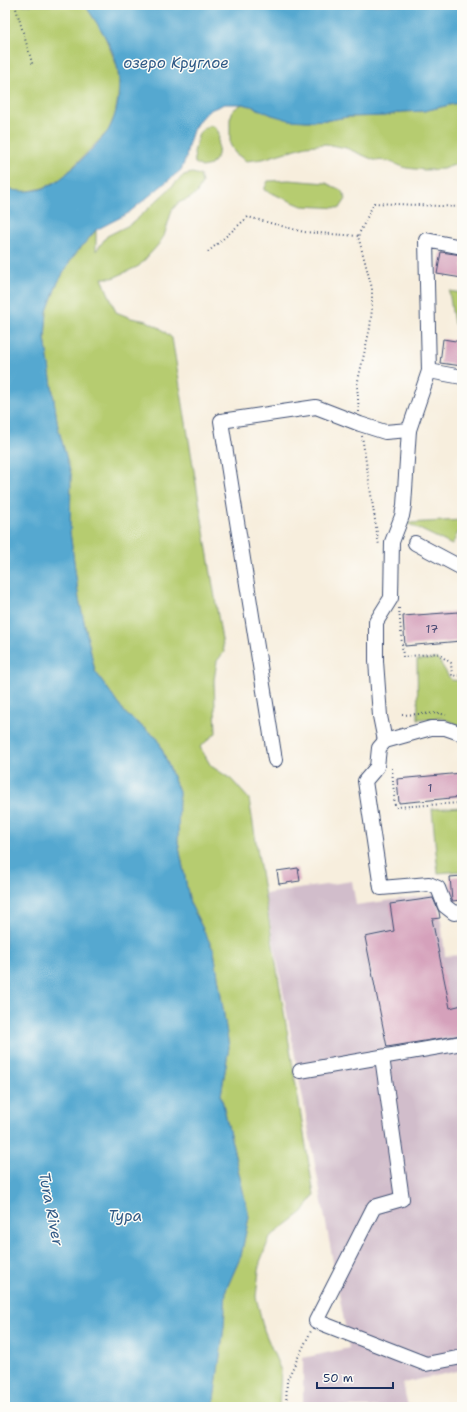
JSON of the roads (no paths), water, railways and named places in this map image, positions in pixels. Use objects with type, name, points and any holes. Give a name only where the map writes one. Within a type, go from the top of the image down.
[{"type":"street","points":[[386,741],[380,716],[376,661],[376,622],[391,598],[392,542],[402,516],[404,505],[409,430],[429,371],[426,240],[462,247]]},
{"type":"street","points":[[429,371],[462,377]]},
{"type":"street","points":[[275,760],[221,421],[316,407],[385,432],[409,430]]},
{"type":"street","points":[[415,543],[462,568]]},
{"type":"street","points":[[462,734],[444,728],[431,728],[386,741],[380,748],[377,767],[365,781],[381,888],[429,884],[438,888],[445,906],[454,913],[462,912]]},
{"type":"street","points":[[300,1071],[462,1043]]},
{"type":"street","points":[[382,1057],[402,1199],[374,1207],[316,1321],[426,1364],[462,1357]]},
{"type":"water","name":"Тура","points":[[85,5],[462,5],[462,102],[424,111],[402,112],[385,116],[347,117],[330,120],[306,121],[289,120],[242,104],[225,104],[210,110],[200,119],[193,130],[186,158],[181,170],[127,214],[96,230],[72,258],[57,284],[47,311],[45,338],[58,427],[71,474],[70,532],[79,599],[95,671],[126,714],[158,739],[179,792],[178,842],[190,903],[214,951],[229,1047],[221,1095],[249,1217],[241,1256],[226,1290],[224,1327],[213,1407],[5,1407],[5,189],[34,191],[54,183],[64,176],[86,155],[109,129],[116,112],[118,100],[119,88],[116,61],[108,42]]},
{"type":"water label","name":"озеро Круглое","points":[[176,63]]},
{"type":"water label","name":"Tura River","points":[[51,1209]]}]
